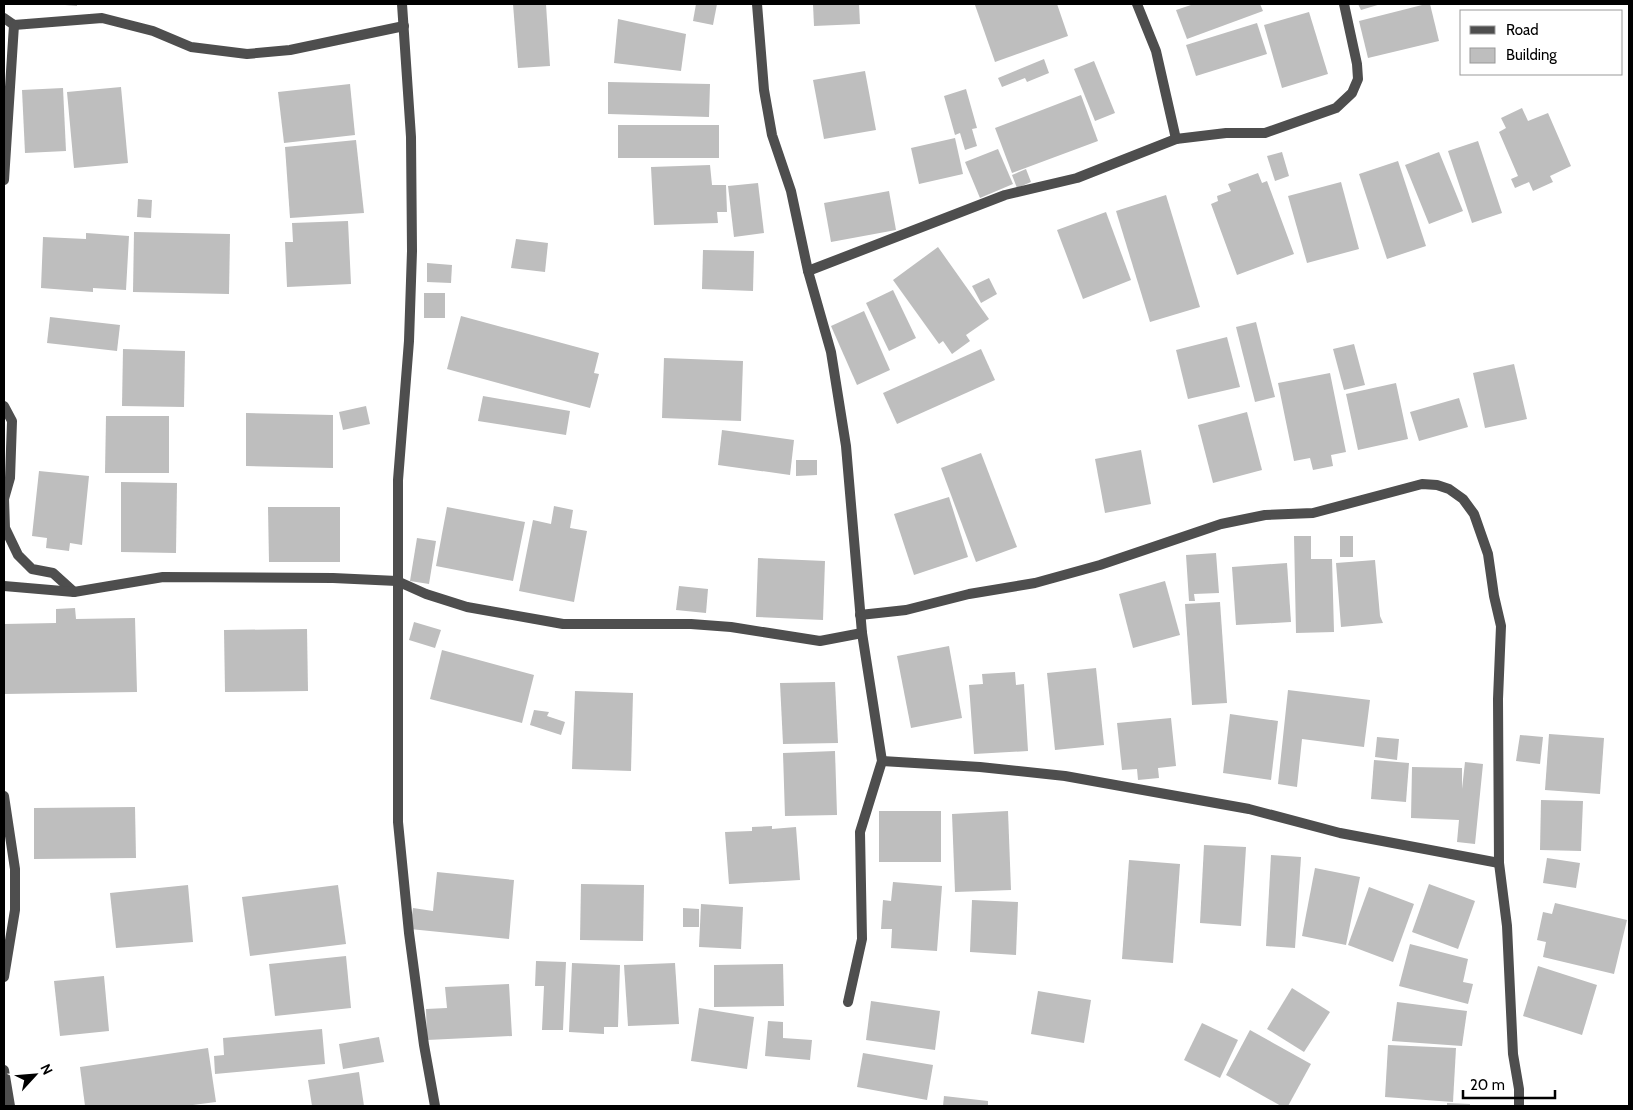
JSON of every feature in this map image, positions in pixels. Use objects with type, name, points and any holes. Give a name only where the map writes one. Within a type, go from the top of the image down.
[{"type":"street","points":[[402,4],[411,137],[412,251],[409,341],[398,480],[398,822],[409,933],[424,1045],[435,1106]]},
{"type":"street","points":[[757,4],[764,90],[772,135],[791,191],[808,271],[831,352],[846,446],[862,633],[882,761],[860,832],[862,939],[848,1002]]},
{"type":"street","points":[[1137,4],[1156,51],[1176,139]]},
{"type":"street","points":[[808,271],[1005,195],[1078,178],[1176,139],[1226,133],[1266,133],[1323,114],[1345,101],[1352,93],[1358,79],[1357,64],[1344,4]]},
{"type":"street","points":[[4,18],[14,25],[102,18],[152,31],[191,47],[247,54],[290,50],[404,26]]},
{"type":"street","points":[[4,180],[14,25]]},
{"type":"street","points":[[4,406],[12,421],[10,478],[4,499],[5,528],[18,555],[32,569],[52,573],[74,592]]},
{"type":"street","points":[[860,614],[906,610],[969,594],[1035,583],[1100,565],[1221,524],[1265,515],[1313,513],[1422,484],[1437,485],[1463,499],[1474,514],[1488,554],[1494,596],[1501,626],[1498,699],[1499,863],[1507,926],[1513,1054],[1520,1089],[1519,1106]]},
{"type":"street","points":[[4,586],[74,592],[164,577],[333,578],[397,582],[426,594],[467,607],[563,624],[691,624],[731,627],[820,641],[862,633]]},
{"type":"street","points":[[882,761],[980,767],[1065,776],[1249,809],[1340,833],[1499,863]]},
{"type":"street","points":[[4,796],[15,869],[15,910],[4,977]]},
{"type":"street","points":[[4,1070],[10,1106]]},
{"type":"building","points":[[53,4],[77,4],[77,6]]},
{"type":"building","points":[[513,4],[546,4],[550,66],[518,68]]},
{"type":"building","points":[[696,4],[717,4],[713,25],[693,21]]},
{"type":"building","points":[[813,4],[859,4],[860,24],[814,26]]},
{"type":"building","points":[[1057,4],[1068,36],[995,62],[975,5]]},
{"type":"building","points":[[1194,4],[1260,4],[1263,11],[1187,39],[1176,10]]},
{"type":"building","points":[[1358,4],[1381,4],[1361,10]]},
{"type":"building","points":[[1430,4],[1439,41],[1368,58],[1359,21]]},
{"type":"building","points":[[1309,12],[1328,74],[1282,88],[1264,25]]},
{"type":"building","points":[[618,19],[686,34],[681,71],[614,63]]},
{"type":"building","points":[[1257,23],[1267,54],[1196,76],[1186,45]]},
{"type":"building","points":[[1044,59],[1049,73],[1027,82],[1025,78],[1002,87],[998,78]]},
{"type":"building","points":[[1094,61],[1115,113],[1095,121],[1074,69]]},
{"type":"building","points":[[865,71],[876,130],[824,139],[813,80]]},
{"type":"building","points":[[608,82],[710,84],[709,117],[608,114]]},
{"type":"building","points":[[350,84],[355,135],[284,143],[278,92]]},
{"type":"building","points":[[121,87],[128,163],[74,168],[67,92]]},
{"type":"building","points":[[63,88],[66,151],[25,153],[22,90]]},
{"type":"building","points":[[966,89],[977,128],[972,129],[977,146],[965,150],[960,133],[955,135],[944,96]]},
{"type":"building","points":[[1081,95],[1098,141],[1012,173],[995,128]]},
{"type":"building","points":[[1522,108],[1528,121],[1548,113],[1571,166],[1550,176],[1553,182],[1533,191],[1529,182],[1515,188],[1511,179],[1518,176],[1499,132],[1506,128],[1501,118]]},
{"type":"building","points":[[618,125],[719,125],[719,158],[618,158]]},
{"type":"building","points":[[955,138],[963,174],[919,184],[911,148]]},
{"type":"building","points":[[356,140],[364,213],[290,218],[285,147]]},
{"type":"building","points":[[1478,141],[1502,213],[1472,223],[1448,151]]},
{"type":"building","points":[[998,149],[1013,184],[980,198],[965,162]]},
{"type":"building","points":[[1282,152],[1289,176],[1275,181],[1267,156]]},
{"type":"building","points":[[1439,152],[1463,211],[1429,224],[1405,165]]},
{"type":"building","points":[[1398,161],[1426,246],[1387,259],[1359,174]]},
{"type":"building","points":[[710,165],[712,185],[726,185],[727,212],[717,212],[718,223],[654,225],[651,167]]},
{"type":"building","points":[[1026,169],[1031,182],[1017,188],[1012,175]]},
{"type":"building","points":[[1258,173],[1262,183],[1267,181],[1294,254],[1237,275],[1211,204],[1218,201],[1217,196],[1231,191],[1228,184]]},
{"type":"building","points":[[1341,182],[1359,249],[1307,263],[1288,196]]},
{"type":"building","points":[[758,183],[764,233],[734,237],[728,186]]},
{"type":"building","points":[[889,191],[896,230],[831,242],[824,203]]},
{"type":"building","points":[[1166,195],[1200,307],[1150,322],[1116,211]]},
{"type":"building","points":[[138,199],[152,200],[151,218],[137,217]]},
{"type":"building","points":[[1106,212],[1131,280],[1083,299],[1057,230]]},
{"type":"building","points":[[348,221],[351,284],[287,287],[285,242],[293,242],[292,223]]},
{"type":"building","points":[[134,232],[230,234],[229,294],[133,292]]},
{"type":"building","points":[[86,233],[129,236],[126,290],[93,288],[93,292],[41,288],[43,237],[86,239]]},
{"type":"building","points":[[516,239],[548,243],[545,272],[511,268]]},
{"type":"building","points":[[938,247],[989,319],[966,335],[970,341],[952,354],[943,341],[939,344],[893,280]]},
{"type":"building","points":[[703,250],[754,251],[753,291],[702,289]]},
{"type":"building","points":[[427,263],[452,265],[451,283],[427,282]]},
{"type":"building","points":[[989,278],[997,294],[981,303],[972,286]]},
{"type":"building","points":[[893,290],[916,338],[889,351],[866,303]]},
{"type":"building","points":[[424,293],[445,293],[445,318],[424,318]]},
{"type":"building","points":[[864,311],[890,370],[857,385],[831,326]]},
{"type":"building","points":[[461,316],[599,353],[594,373],[599,374],[590,408],[447,369]]},
{"type":"building","points":[[50,317],[120,325],[117,351],[47,343]]},
{"type":"building","points":[[1256,322],[1275,397],[1255,402],[1236,327]]},
{"type":"building","points":[[1227,337],[1240,387],[1188,399],[1176,350]]},
{"type":"building","points":[[1354,344],[1365,385],[1344,390],[1333,349]]},
{"type":"building","points":[[123,349],[185,351],[184,407],[122,406]]},
{"type":"building","points":[[981,349],[995,380],[897,424],[883,393]]},
{"type":"building","points":[[664,358],[743,361],[741,421],[662,418]]},
{"type":"building","points":[[1514,364],[1527,419],[1485,428],[1473,373]]},
{"type":"building","points":[[1330,373],[1346,452],[1331,455],[1333,466],[1313,470],[1310,458],[1294,461],[1278,383]]},
{"type":"building","points":[[1396,383],[1408,439],[1358,450],[1346,394]]},
{"type":"building","points":[[483,396],[570,411],[566,435],[478,421]]},
{"type":"building","points":[[1459,398],[1468,427],[1419,441],[1410,412]]},
{"type":"building","points":[[366,406],[370,424],[343,430],[339,412]]},
{"type":"building","points":[[1247,412],[1262,470],[1213,483],[1198,425]]},
{"type":"building","points":[[246,413],[333,415],[333,468],[246,466]]},
{"type":"building","points":[[106,416],[169,416],[169,473],[105,473]]},
{"type":"building","points":[[722,430],[794,440],[790,475],[718,465]]},
{"type":"building","points":[[1141,450],[1151,504],[1105,513],[1095,459]]},
{"type":"building","points":[[981,453],[1017,547],[976,562],[941,468]]},
{"type":"building","points":[[796,460],[817,460],[817,475],[796,476]]},
{"type":"building","points":[[39,471],[89,476],[82,545],[70,543],[69,551],[46,548],[47,538],[32,536]]},
{"type":"building","points":[[121,482],[177,483],[176,553],[121,552]]},
{"type":"building","points":[[949,497],[968,557],[914,575],[894,514]]},
{"type":"building","points":[[554,506],[573,510],[570,528],[587,531],[574,602],[519,591],[533,520],[551,524]]},
{"type":"building","points":[[268,507],[340,507],[340,562],[269,562]]},
{"type":"building","points":[[447,507],[525,522],[513,581],[436,566]]},
{"type":"building","points":[[1294,536],[1311,536],[1311,559],[1332,559],[1334,632],[1296,633]]},
{"type":"building","points":[[1340,536],[1353,536],[1353,557],[1340,557]]},
{"type":"building","points":[[417,538],[436,541],[429,584],[410,581]]},
{"type":"building","points":[[1216,553],[1219,593],[1194,594],[1195,601],[1189,601],[1186,555]]},
{"type":"building","points":[[758,558],[825,561],[823,620],[756,617]]},
{"type":"building","points":[[1375,560],[1380,616],[1383,623],[1341,627],[1336,563]]},
{"type":"building","points":[[1287,563],[1291,622],[1236,625],[1232,567]]},
{"type":"building","points":[[1165,581],[1180,635],[1133,648],[1119,594]]},
{"type":"building","points":[[679,586],[708,589],[706,613],[676,610]]},
{"type":"building","points":[[1220,602],[1227,703],[1192,705],[1185,604]]},
{"type":"building","points":[[75,608],[76,619],[135,618],[137,692],[4,694],[4,624],[56,623],[56,609]]},
{"type":"building","points":[[414,622],[441,630],[435,648],[409,640]]},
{"type":"building","points":[[307,629],[308,691],[225,692],[224,630]]},
{"type":"building","points":[[949,646],[962,718],[911,728],[897,656]]},
{"type":"building","points":[[442,650],[534,675],[522,723],[430,699]]},
{"type":"building","points":[[1096,668],[1104,745],[1055,750],[1047,673]]},
{"type":"building","points":[[1015,672],[1016,685],[1024,684],[1028,751],[974,754],[969,685],[983,684],[982,674]]},
{"type":"building","points":[[835,682],[838,743],[783,744],[780,683]]},
{"type":"building","points":[[1288,690],[1370,700],[1364,747],[1302,739],[1297,787],[1278,784]]},
{"type":"building","points":[[575,691],[633,693],[631,771],[572,769]]},
{"type":"building","points":[[534,710],[549,712],[547,716],[565,722],[561,735],[530,725]]},
{"type":"building","points":[[1230,714],[1278,721],[1271,780],[1223,773]]},
{"type":"building","points":[[1171,718],[1176,766],[1158,768],[1159,778],[1138,780],[1137,769],[1122,770],[1117,723]]},
{"type":"building","points":[[1549,734],[1604,738],[1600,794],[1545,790]]},
{"type":"building","points":[[1520,735],[1543,737],[1540,764],[1516,761]]},
{"type":"building","points":[[1377,737],[1399,739],[1397,760],[1375,757]]},
{"type":"building","points":[[835,751],[837,815],[785,816],[783,753]]},
{"type":"building","points":[[1374,760],[1409,763],[1406,802],[1371,799]]},
{"type":"building","points":[[1465,762],[1483,764],[1475,844],[1457,842],[1459,820],[1411,818],[1412,767],[1462,768],[1462,789]]},
{"type":"building","points":[[1541,800],[1583,801],[1581,851],[1540,850]]},
{"type":"building","points":[[135,807],[136,858],[34,859],[34,808]]},
{"type":"building","points":[[879,811],[941,811],[941,862],[879,862]]},
{"type":"building","points":[[1008,811],[1011,890],[955,892],[952,814]]},
{"type":"building","points":[[772,826],[772,829],[796,827],[800,880],[729,884],[725,832],[752,831],[752,827]]},
{"type":"building","points":[[1204,845],[1246,847],[1241,926],[1200,923]]},
{"type":"building","points":[[1271,855],[1301,857],[1295,948],[1266,946]]},
{"type":"building","points":[[1547,858],[1580,863],[1576,888],[1543,883]]},
{"type":"building","points":[[1129,860],[1180,864],[1173,963],[1122,959]]},
{"type":"building","points":[[1315,868],[1360,877],[1346,945],[1302,936]]},
{"type":"building","points":[[437,872],[514,880],[509,939],[410,929],[413,908],[433,911]]},
{"type":"building","points":[[893,882],[942,886],[937,951],[891,948],[892,929],[881,929],[883,900],[891,901]]},
{"type":"building","points":[[581,884],[644,885],[643,941],[580,940]]},
{"type":"building","points":[[1429,884],[1475,901],[1458,949],[1412,932]]},
{"type":"building","points":[[188,885],[193,942],[116,948],[110,893]]},
{"type":"building","points":[[338,885],[346,944],[250,956],[242,897]]},
{"type":"building","points":[[1369,887],[1414,904],[1393,962],[1348,945]]},
{"type":"building","points":[[972,900],[1018,902],[1016,955],[970,952]]},
{"type":"building","points":[[1555,903],[1627,920],[1614,974],[1543,957],[1546,942],[1537,940],[1543,912],[1552,914]]},
{"type":"building","points":[[701,904],[743,907],[741,949],[699,947]]},
{"type":"building","points":[[683,908],[699,909],[699,927],[683,927]]},
{"type":"building","points":[[1410,944],[1468,959],[1463,982],[1473,984],[1468,1004],[1399,986]]},
{"type":"building","points":[[346,956],[351,1008],[275,1016],[269,964]]},
{"type":"building","points":[[536,961],[566,962],[563,1030],[542,1030],[544,986],[535,986]]},
{"type":"building","points":[[572,963],[620,965],[618,1027],[604,1027],[604,1034],[569,1032]]},
{"type":"building","points":[[675,963],[679,1024],[628,1026],[624,965]]},
{"type":"building","points":[[783,964],[784,1006],[714,1007],[714,965]]},
{"type":"building","points":[[1538,966],[1597,985],[1582,1035],[1523,1016]]},
{"type":"building","points":[[104,976],[109,1031],[60,1036],[54,981]]},
{"type":"building","points":[[509,984],[512,1036],[427,1040],[426,1009],[447,1008],[445,987]]},
{"type":"building","points":[[1292,988],[1330,1012],[1304,1052],[1267,1029]]},
{"type":"building","points":[[1038,991],[1091,1000],[1084,1043],[1031,1034]]},
{"type":"building","points":[[871,1001],[940,1011],[935,1050],[866,1040]]},
{"type":"building","points":[[1397,1002],[1467,1011],[1462,1046],[1392,1041]]},
{"type":"building","points":[[699,1008],[754,1017],[747,1069],[691,1061]]},
{"type":"building","points":[[768,1021],[783,1022],[783,1038],[812,1040],[810,1060],[765,1056]]},
{"type":"building","points":[[1202,1023],[1238,1040],[1220,1078],[1184,1060]]},
{"type":"building","points":[[322,1029],[325,1064],[215,1074],[214,1056],[224,1055],[223,1038]]},
{"type":"building","points":[[1250,1030],[1311,1064],[1288,1106],[1281,1106],[1226,1075]]},
{"type":"building","points":[[379,1037],[384,1062],[343,1069],[339,1044]]},
{"type":"building","points":[[1388,1045],[1456,1048],[1453,1102],[1385,1097]]},
{"type":"building","points":[[208,1048],[216,1102],[185,1106],[85,1106],[80,1067]]},
{"type":"building","points":[[863,1053],[933,1065],[927,1100],[857,1087]]},
{"type":"building","points":[[359,1072],[364,1106],[312,1106],[308,1080]]},
{"type":"building","points":[[944,1096],[988,1101],[988,1106],[943,1106]]},
{"type":"building","points":[[1447,1103],[1470,1104],[1470,1106],[1447,1106]]}]
